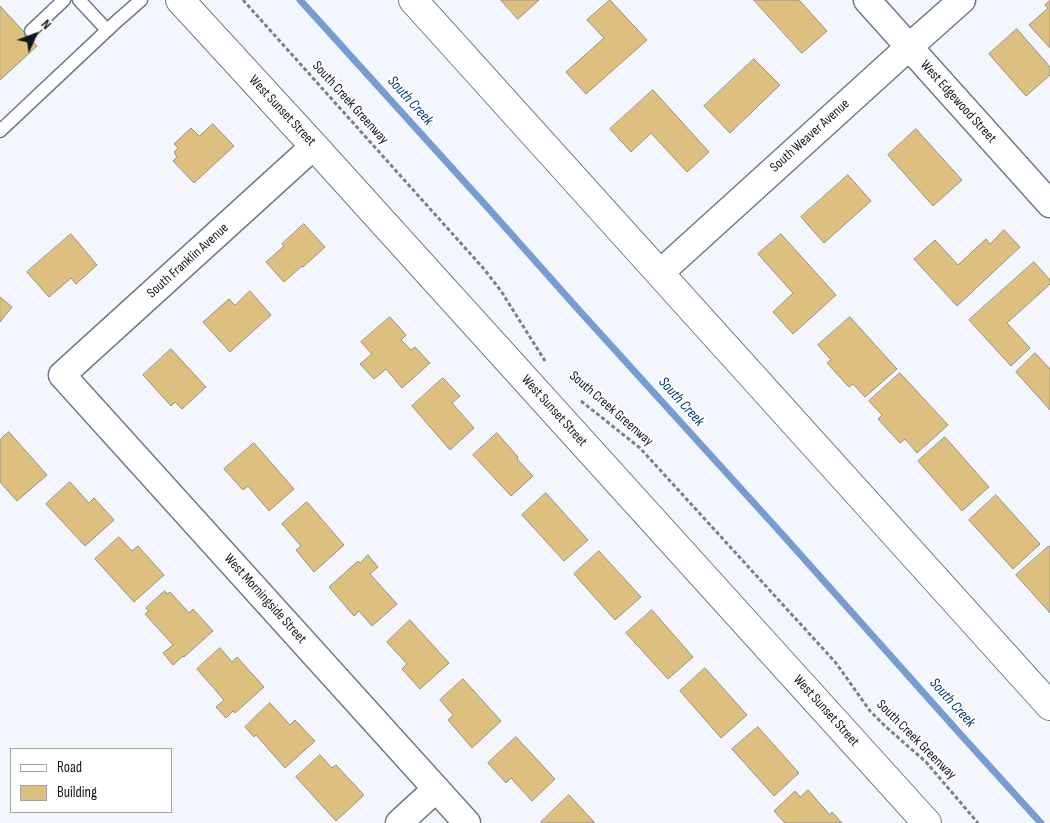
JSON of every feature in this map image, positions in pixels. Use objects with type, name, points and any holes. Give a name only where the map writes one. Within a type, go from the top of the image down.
[{"type":"main road","name":"West Sunset Street","points":[[180,0],[927,823]]},
{"type":"main road","points":[[413,0],[1050,706]]},
{"type":"street","name":"West Edgewood Street","points":[[867,0],[1050,204]]},
{"type":"street","name":"South Weaver Avenue","points":[[660,274],[962,0]]},
{"type":"street","name":"South Franklin Avenue","points":[[62,375],[314,146]]},
{"type":"street","name":"West Morningside Street","points":[[62,375],[467,823]]},
{"type":"street","points":[[398,823],[436,788]]},
{"type":"lane","points":[[31,31],[64,0]]},
{"type":"lane","points":[[79,0],[107,30]]},
{"type":"lane","points":[[0,131],[141,0]]},
{"type":"path","name":"South Creek Greenway","points":[[243,0],[484,268],[501,291],[548,365]]},
{"type":"path","name":"South Creek Greenway","points":[[576,396],[640,448],[836,663],[870,711],[926,762],[978,823]]},
{"type":"building","points":[[501,0],[539,0],[518,19]]},
{"type":"building","points":[[610,0],[647,40],[586,94],[566,72],[604,38],[587,20]]},
{"type":"building","points":[[754,0],[799,0],[827,31],[802,53]]},
{"type":"building","points":[[1050,1],[1050,48],[1029,25],[1048,8],[1045,5]]},
{"type":"building","points":[[0,6],[37,46],[0,80]]},
{"type":"building","points":[[1017,29],[1050,67],[1050,75],[1026,96],[989,54]]},
{"type":"building","points":[[754,59],[780,85],[730,133],[704,106]]},
{"type":"building","points":[[653,90],[709,152],[687,172],[651,133],[631,152],[610,129]]},
{"type":"building","points":[[213,124],[234,146],[194,183],[173,161],[177,157],[174,152],[178,148],[174,144],[191,128],[199,136]]},
{"type":"building","points":[[916,129],[962,180],[933,206],[888,155]]},
{"type":"building","points":[[848,175],[871,201],[824,243],[801,217]]},
{"type":"building","points":[[304,224],[325,247],[284,282],[266,262]]},
{"type":"building","points":[[1004,230],[1020,247],[957,306],[914,259],[935,240],[958,265],[986,239],[990,244]]},
{"type":"building","points":[[71,234],[97,265],[76,284],[71,278],[49,297],[27,272]]},
{"type":"building","points":[[781,234],[836,295],[793,334],[773,312],[793,293],[758,254]]},
{"type":"building","points":[[1034,262],[1050,280],[1050,284],[1007,323],[1030,348],[1011,366],[969,320]]},
{"type":"building","points":[[250,291],[271,315],[230,352],[203,322],[229,299],[235,305]]},
{"type":"building","points":[[0,297],[12,307],[0,322]]},
{"type":"building","points":[[390,317],[406,335],[401,340],[411,350],[415,347],[430,363],[402,388],[386,369],[374,379],[360,364],[372,354],[361,342]]},
{"type":"building","points":[[850,317],[897,369],[865,397],[853,384],[849,387],[827,363],[831,360],[818,345]]},
{"type":"building","points":[[171,349],[206,387],[182,409],[175,402],[171,406],[143,375]]},
{"type":"building","points":[[1035,353],[1050,369],[1050,410],[1016,372]]},
{"type":"building","points":[[900,373],[948,425],[917,453],[905,439],[900,443],[878,419],[882,415],[869,401]]},
{"type":"building","points":[[443,378],[460,396],[452,403],[474,428],[450,450],[412,406]]},
{"type":"building","points":[[9,432],[47,475],[17,501],[0,482],[0,440]]},
{"type":"building","points":[[497,433],[533,476],[511,496],[473,455]]},
{"type":"building","points":[[945,437],[989,487],[962,511],[918,461]]},
{"type":"building","points":[[254,443],[294,489],[269,511],[248,486],[243,490],[224,469]]},
{"type":"building","points":[[70,482],[89,503],[94,498],[114,520],[85,546],[46,504]]},
{"type":"building","points":[[546,493],[588,540],[564,561],[522,515]]},
{"type":"building","points":[[996,495],[1040,544],[1013,569],[969,520]]},
{"type":"building","points":[[307,502],[344,545],[314,572],[296,550],[301,546],[282,524]]},
{"type":"building","points":[[119,537],[132,551],[138,546],[164,575],[134,602],[95,559]]},
{"type":"building","points":[[1050,547],[1050,613],[1016,575]]},
{"type":"building","points":[[599,551],[641,597],[615,620],[574,574]]},
{"type":"building","points":[[368,555],[378,567],[370,574],[397,604],[372,626],[359,611],[354,616],[329,587],[358,561],[360,563]]},
{"type":"building","points":[[165,591],[167,594],[170,592],[189,613],[193,609],[213,631],[173,665],[163,653],[173,645],[145,614],[149,611],[146,608]]},
{"type":"building","points":[[652,610],[693,657],[668,679],[626,633]]},
{"type":"building","points":[[410,620],[449,663],[420,689],[402,669],[407,664],[387,642]]},
{"type":"building","points":[[220,648],[232,662],[237,657],[264,687],[235,713],[233,711],[226,718],[216,707],[224,700],[197,669]]},
{"type":"building","points":[[705,668],[747,715],[721,738],[680,691]]},
{"type":"building","points":[[463,679],[501,721],[472,748],[448,720],[453,715],[440,700]]},
{"type":"building","points":[[270,703],[290,725],[295,720],[315,741],[285,768],[256,735],[254,737],[245,727]]},
{"type":"building","points":[[758,727],[799,773],[774,796],[732,749]]},
{"type":"building","points":[[516,737],[555,779],[532,801],[511,778],[506,783],[488,763]]},
{"type":"building","points":[[320,755],[332,768],[336,765],[364,795],[336,821],[296,777]]},
{"type":"building","points":[[808,790],[830,815],[832,812],[842,823],[785,823],[774,811],[795,791],[800,797]]},
{"type":"building","points":[[569,795],[595,823],[541,822]]},
{"type":"waterway","name":"South Creek","points":[[300,0],[1041,823]]}]
